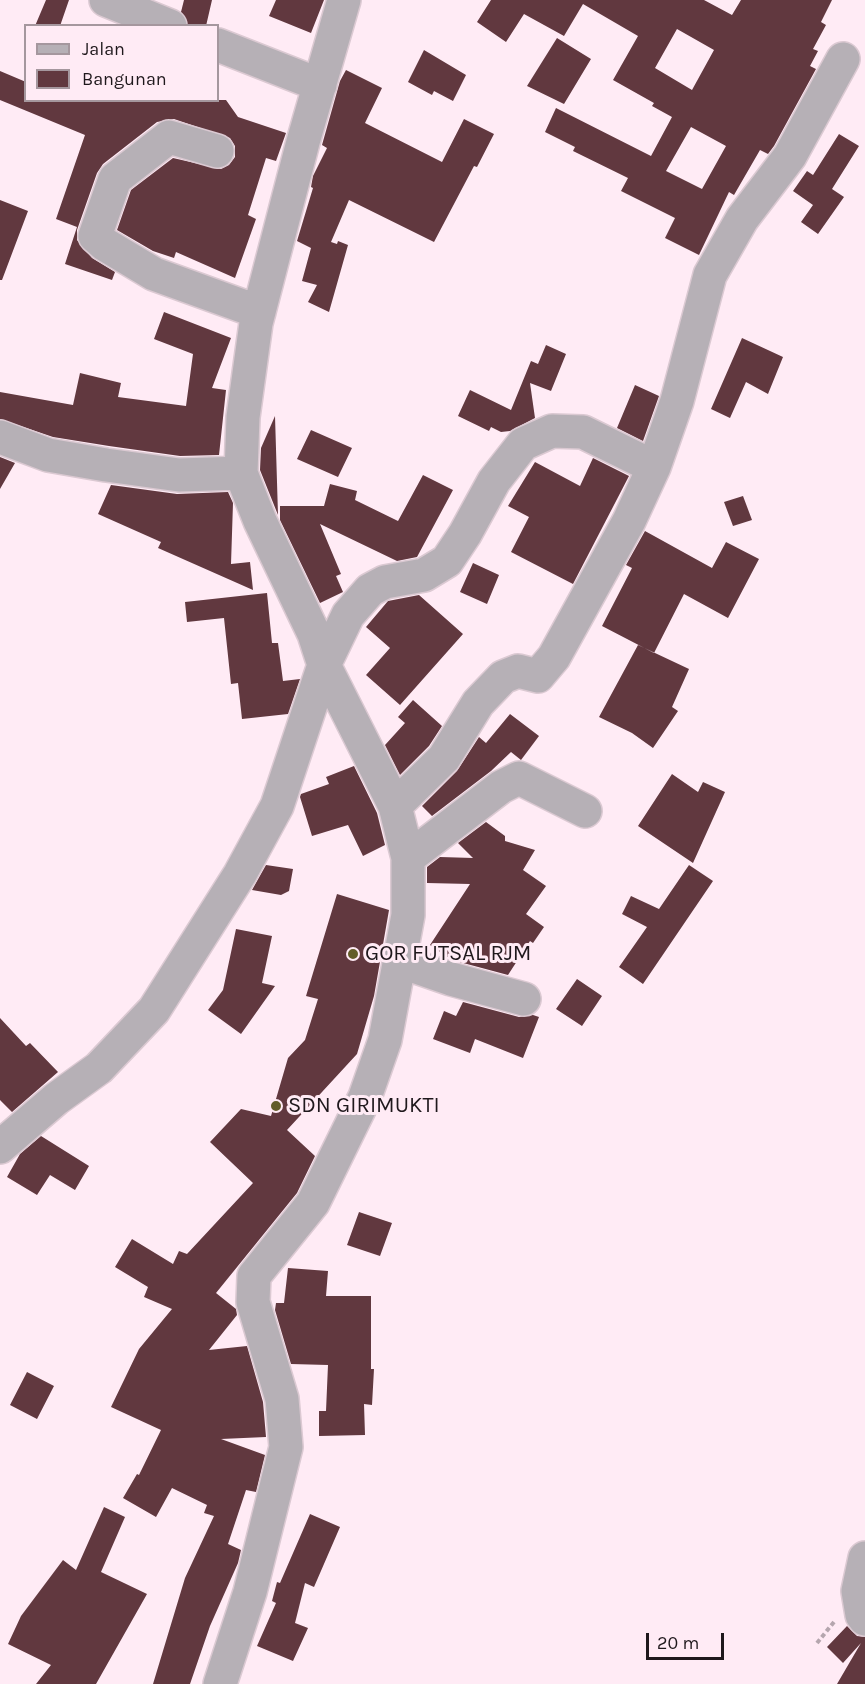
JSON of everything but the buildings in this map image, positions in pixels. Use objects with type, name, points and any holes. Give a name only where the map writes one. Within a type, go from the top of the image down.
[{"type":"street","points":[[106,0],[165,24]]},
{"type":"street","points":[[220,1684],[250,1592],[286,1447],[282,1400],[253,1302],[254,1276],[313,1203],[365,1097],[385,1040],[408,915],[408,858],[395,806],[324,665],[314,634],[260,521],[241,473],[243,417],[259,312],[344,0]]},
{"type":"street","points":[[219,45],[320,85]]},
{"type":"street","points":[[395,806],[444,758],[478,703],[503,677],[518,671],[538,676],[545,668],[629,520],[654,467],[677,401],[710,275],[742,219],[790,156],[843,59]]},
{"type":"street","points":[[217,151],[169,136],[115,179],[95,236],[104,244],[154,274],[259,312]]},
{"type":"street","points":[[0,1147],[56,1099],[99,1068],[154,1010],[240,874],[277,806],[324,665],[348,615],[370,591],[386,582],[424,575],[447,561],[465,534],[494,481],[523,444],[552,431],[583,432],[654,467]]},
{"type":"street","points":[[0,437],[48,455],[179,476],[241,473]]},
{"type":"street","points":[[408,858],[501,787],[519,778],[585,811]]},
{"type":"street","points":[[399,961],[451,979],[524,999]]},
{"type":"street","points":[[865,1558],[858,1591],[862,1615],[865,1619]]},
{"type":"place","name":"GOR FUTSAL RJM","points":[[353,954]]},
{"type":"place","name":"SDN GIRIMUKTI","points":[[276,1106]]}]
